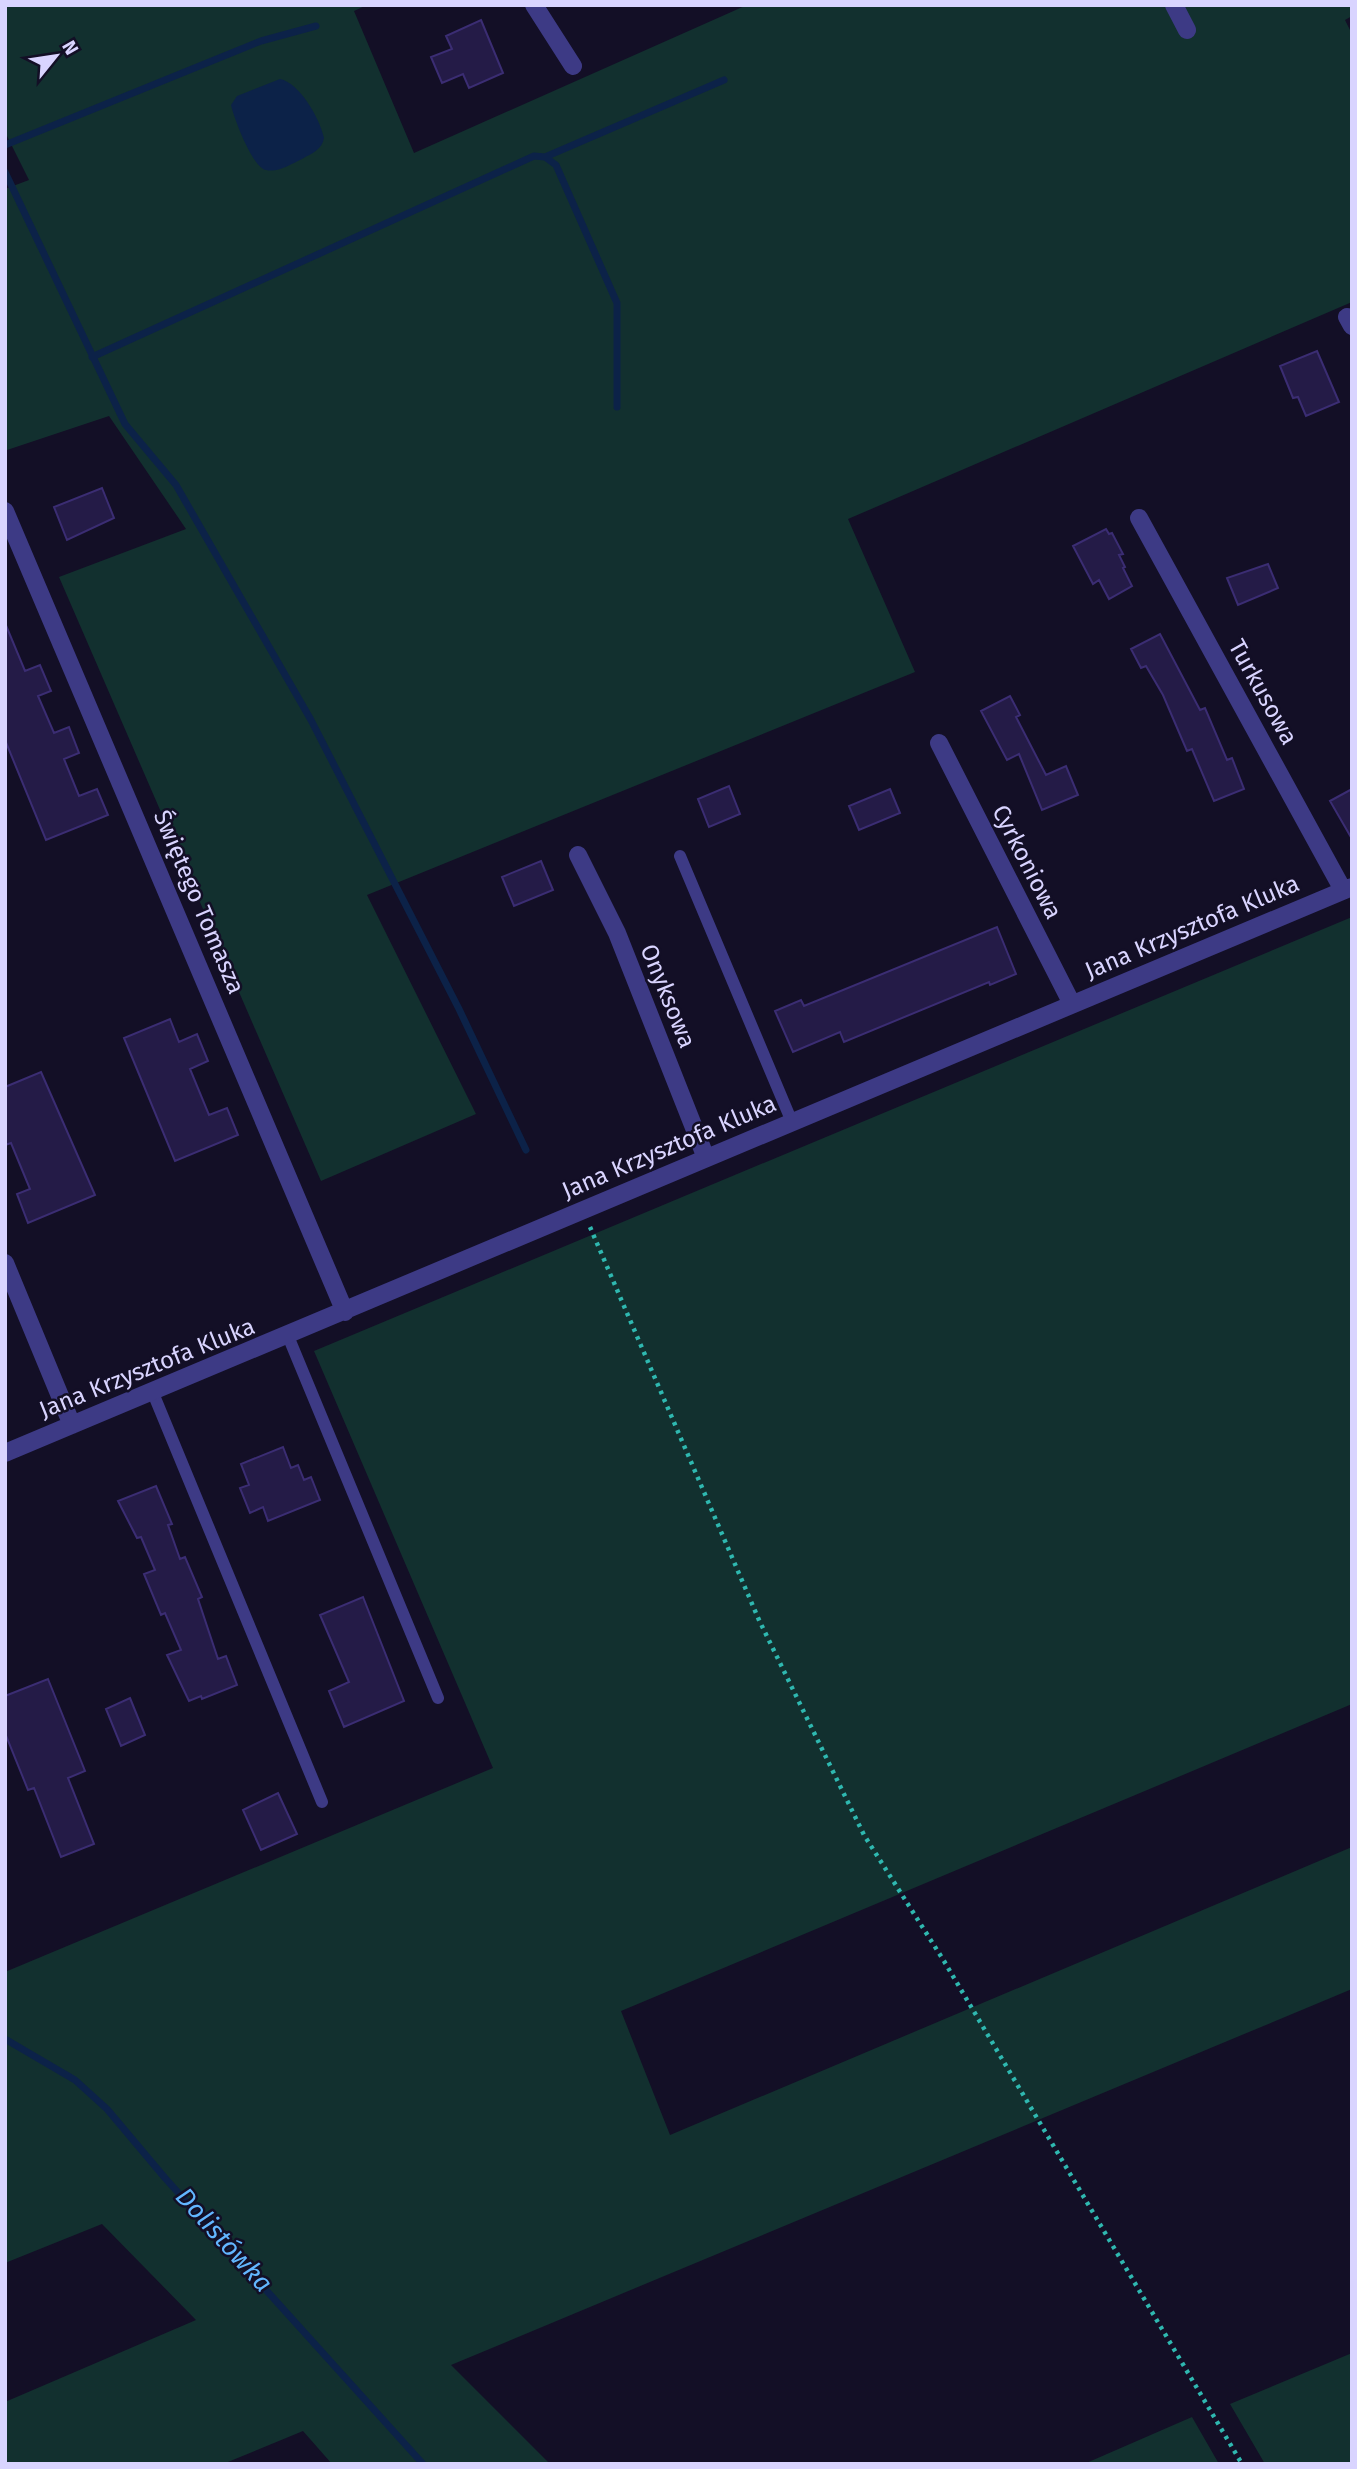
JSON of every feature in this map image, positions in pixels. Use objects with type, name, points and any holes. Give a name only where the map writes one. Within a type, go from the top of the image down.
[{"type":"street","points":[[534,5],[573,66]]},
{"type":"street","points":[[1174,5],[1187,30]]},
{"type":"street","name":"Świętego Tomasza","points":[[5,511],[345,1312]]},
{"type":"street","name":"Turkusowa","points":[[1139,518],[1347,889]]},
{"type":"street","name":"Cyrkoniowa","points":[[939,743],[1072,1004]]},
{"type":"street","name":"Onyksowa","points":[[578,855],[617,933],[706,1158]]},
{"type":"street","name":"Jana Krzysztofa Kluka","points":[[5,1453],[1347,889]]},
{"type":"street","points":[[5,1263],[72,1425]]},
{"type":"lane","points":[[680,856],[792,1122]]},
{"type":"lane","points":[[288,1336],[439,1698]]},
{"type":"lane","points":[[153,1393],[322,1802]]},
{"type":"path","points":[[582,1210],[609,1264],[760,1620],[864,1835],[944,1961],[1242,2464]]},
{"type":"green space","points":[[5,5],[367,5],[354,11],[414,153],[747,5],[1352,5],[1352,16],[1345,20],[1352,34],[1352,302],[848,519],[915,672],[367,895],[476,1114],[321,1181],[59,577],[186,529],[109,416],[7,450],[5,447],[5,189],[29,180],[5,132]]},
{"type":"green space","points":[[1352,917],[1352,1704],[621,2011],[670,2135],[1352,1847],[1352,1989],[451,2365],[550,2464],[332,2464],[303,2431],[223,2464],[5,2464],[5,2402],[196,2320],[102,2224],[5,2263],[5,1972],[493,1768],[314,1351]]},
{"type":"green space","points":[[1352,2353],[1352,2464],[1265,2464],[1230,2404]]},
{"type":"green space","points":[[1192,2417],[1219,2464],[1084,2464]]},
{"type":"water","points":[[280,79],[302,94],[318,121],[324,138],[321,146],[313,153],[284,168],[271,171],[261,167],[250,152],[231,105],[237,96]]},
{"type":"building","points":[[481,20],[503,73],[469,88],[463,74],[442,83],[431,57],[452,49],[446,36]]},
{"type":"building","points":[[1317,351],[1339,402],[1306,416],[1298,397],[1293,398],[1280,366]]},
{"type":"building","points":[[102,488],[114,518],[67,540],[54,507]]},
{"type":"building","points":[[1106,529],[1109,534],[1112,533],[1123,554],[1119,555],[1132,586],[1109,599],[1099,580],[1093,584],[1073,546]]},
{"type":"building","points":[[1268,564],[1278,588],[1238,605],[1227,578]]},
{"type":"building","points":[[5,623],[25,671],[40,665],[51,691],[38,696],[54,733],[69,727],[79,753],[64,759],[79,796],[97,789],[108,815],[46,840],[5,740]]},
{"type":"building","points":[[1160,634],[1200,710],[1205,708],[1227,760],[1232,758],[1244,789],[1214,801],[1192,749],[1187,751],[1163,695],[1146,666],[1141,668],[1131,649]]},
{"type":"building","points":[[1010,696],[1020,715],[1016,717],[1046,775],[1066,766],[1078,795],[1042,810],[1019,754],[1007,760],[981,711]]},
{"type":"building","points":[[729,786],[740,814],[709,827],[698,799]]},
{"type":"building","points":[[890,789],[900,813],[859,830],[849,806]]},
{"type":"building","points":[[1352,789],[1352,839],[1330,801]]},
{"type":"building","points":[[541,861],[553,890],[514,906],[502,877]]},
{"type":"building","points":[[997,927],[1016,974],[990,985],[989,982],[844,1042],[840,1032],[793,1052],[775,1011],[801,1000],[804,1006]]},
{"type":"building","points":[[170,1019],[179,1042],[197,1034],[208,1061],[190,1069],[209,1115],[227,1108],[238,1135],[175,1161],[124,1038]]},
{"type":"building","points":[[41,1072],[95,1195],[28,1223],[17,1194],[30,1189],[11,1143],[5,1145],[5,1087]]},
{"type":"building","points":[[283,1447],[291,1468],[298,1465],[304,1480],[311,1477],[320,1500],[268,1521],[263,1507],[250,1513],[240,1488],[249,1485],[241,1464]]},
{"type":"building","points":[[156,1486],[172,1524],[168,1525],[180,1559],[185,1557],[202,1597],[198,1599],[218,1659],[226,1656],[237,1685],[202,1699],[201,1696],[189,1701],[167,1655],[181,1650],[165,1613],[161,1615],[144,1574],[155,1570],[141,1537],[137,1538],[118,1501]]},
{"type":"building","points":[[363,1597],[404,1701],[344,1727],[329,1691],[349,1682],[320,1615]]},
{"type":"building","points":[[48,1679],[85,1771],[68,1778],[94,1844],[61,1857],[34,1788],[28,1790],[5,1733],[5,1696]]},
{"type":"building","points":[[130,1698],[145,1735],[121,1746],[106,1709]]},
{"type":"building","points":[[278,1793],[297,1834],[261,1850],[243,1810]]},
{"type":"waterway","points":[[5,145],[261,41],[316,26]]},
{"type":"waterway","points":[[545,157],[724,80]]},
{"type":"waterway","points":[[92,357],[534,156],[545,157],[556,165],[617,303],[617,407]]},
{"type":"waterway","points":[[5,172],[125,424],[176,485],[311,720],[459,1009],[526,1150]]},
{"type":"waterway","name":"Dolistówka","points":[[5,2039],[75,2080],[107,2109],[165,2178],[423,2464]]}]
